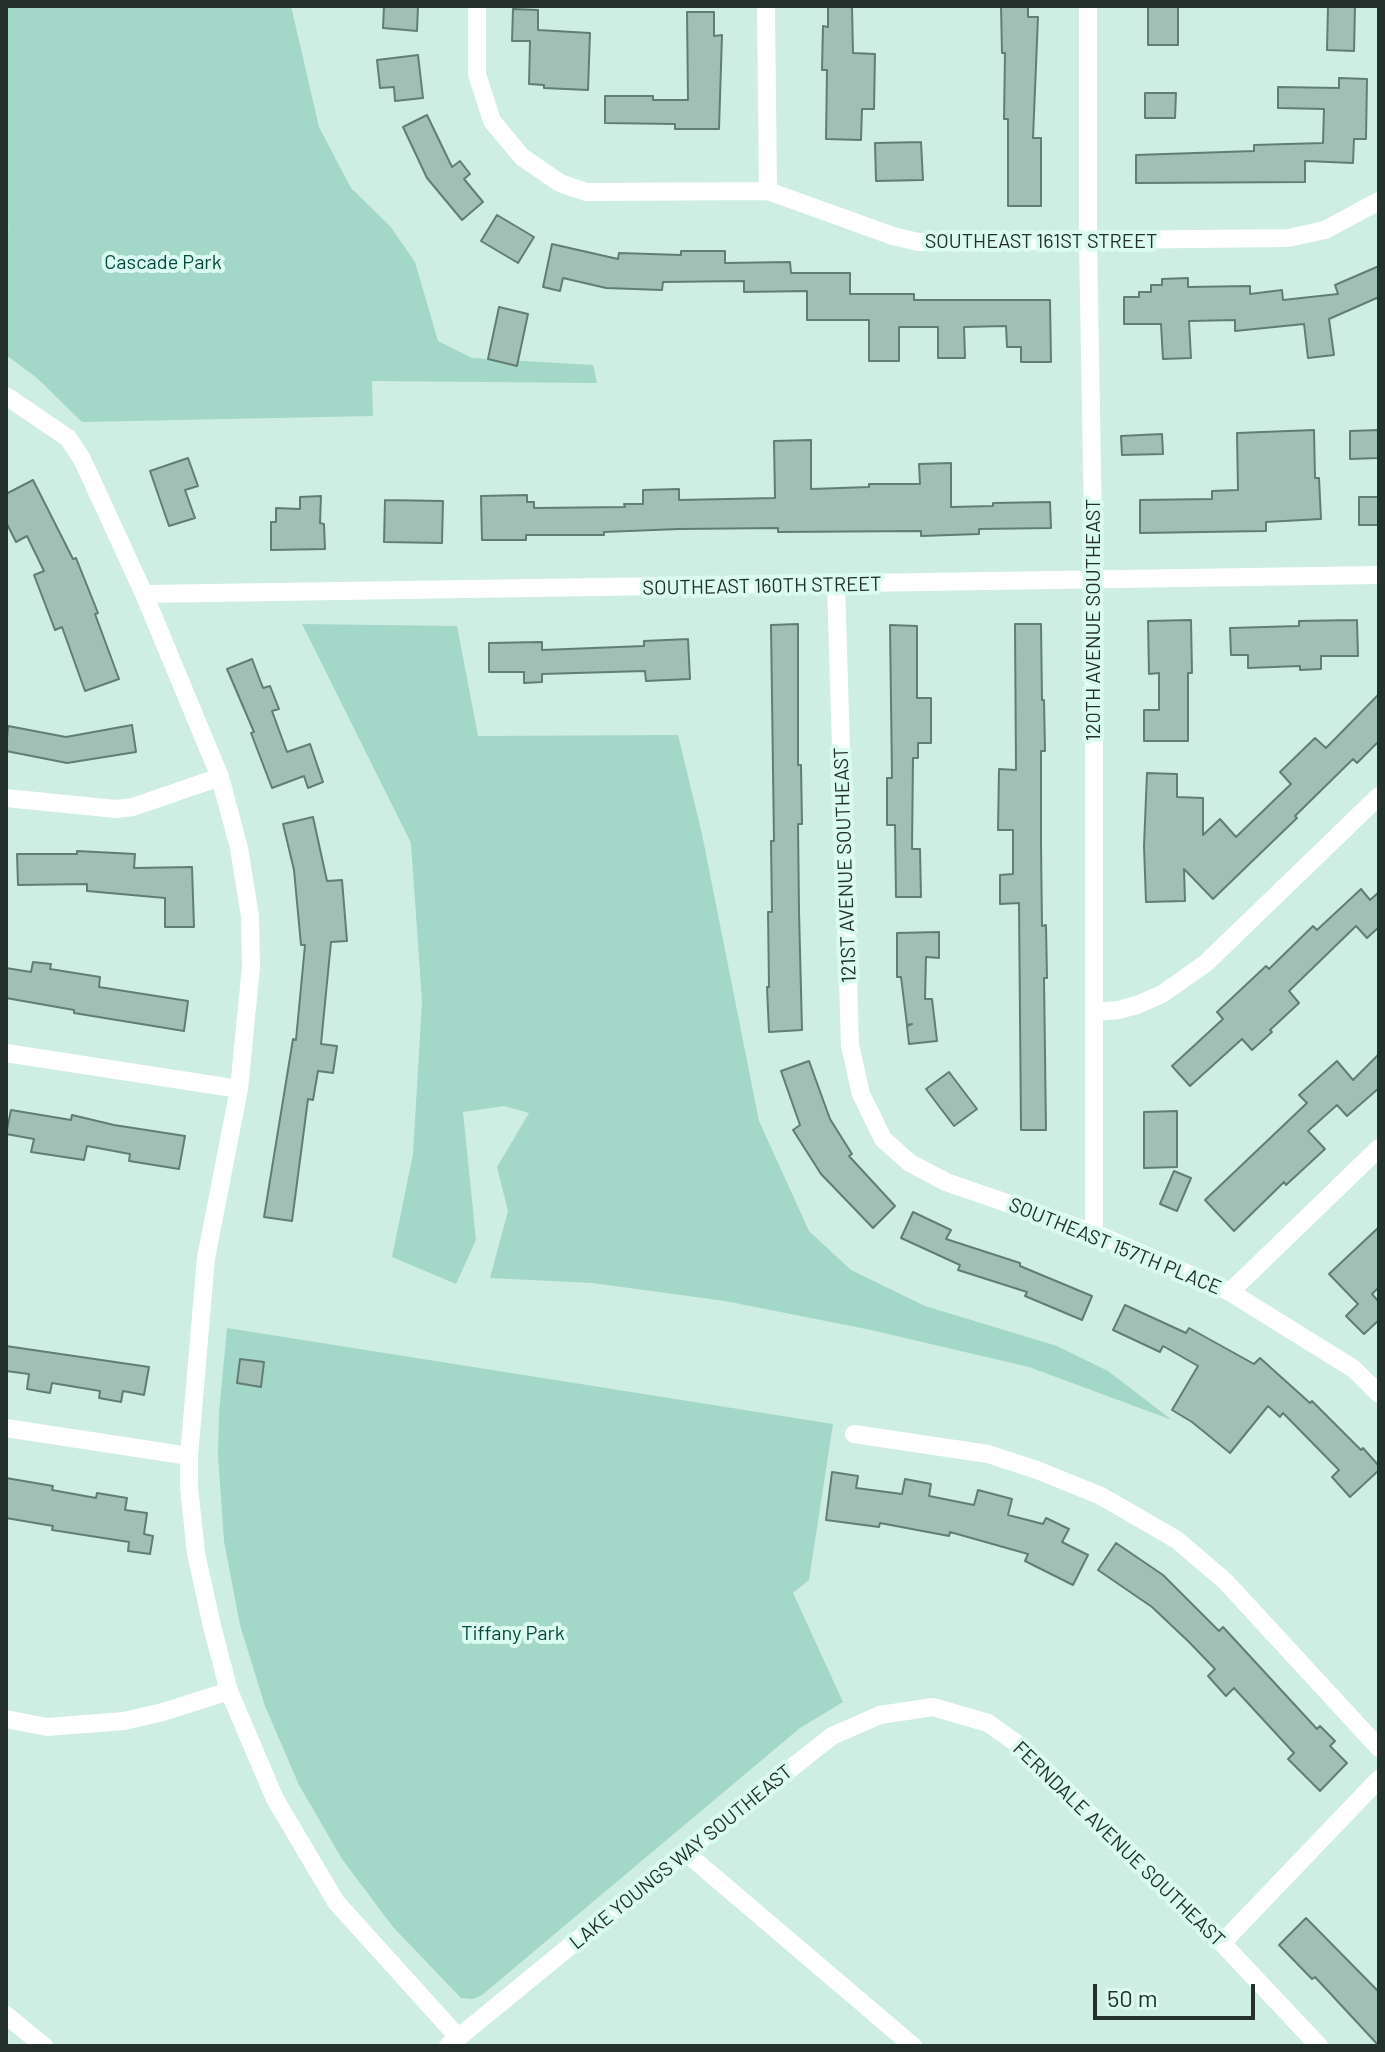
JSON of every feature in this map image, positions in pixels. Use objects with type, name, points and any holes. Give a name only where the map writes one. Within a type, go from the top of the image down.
[{"type":"street","name":"SOUTHEAST 161ST STREET","points":[[477,6],[477,74],[492,121],[522,157],[560,183],[586,192],[768,191],[918,242],[1288,238],[1325,230],[1379,201]]},
{"type":"street","points":[[766,6],[768,191]]},
{"type":"street","name":"120TH AVENUE SOUTHEAST","points":[[1088,6],[1088,241],[1094,580],[1094,1233]]},
{"type":"street","points":[[6,396],[68,438],[82,459],[144,594],[220,777],[239,848],[250,916],[251,967],[239,1089],[206,1258],[189,1456],[196,1553],[229,1691],[275,1799],[336,1902],[453,2041]]},
{"type":"street","name":"SOUTHEAST 160TH STREET","points":[[144,594],[1379,575]]},
{"type":"street","name":"121ST AVENUE SOUTHEAST","points":[[836,584],[850,1045],[861,1094],[883,1139]]},
{"type":"street","points":[[6,798],[116,809],[133,807],[220,777]]},
{"type":"street","points":[[1095,1012],[1137,1005],[1162,994],[1206,963],[1379,796]]},
{"type":"street","points":[[6,1053],[239,1089]]},
{"type":"street","name":"SOUTHEAST 157TH PLACE","points":[[883,1139],[910,1163],[946,1182],[1094,1233],[1230,1292],[1354,1369],[1379,1394]]},
{"type":"street","points":[[1230,1292],[1379,1148]]},
{"type":"street","points":[[6,1428],[189,1456]]},
{"type":"street","points":[[854,1434],[988,1454],[1037,1470],[1101,1496],[1177,1540],[1225,1581],[1379,1748]]},
{"type":"street","points":[[6,1719],[47,1727],[124,1721],[229,1691]]},
{"type":"street","name":"LAKE YOUNGS WAY SOUTHEAST","points":[[453,2041],[832,1736],[880,1715],[933,1707]]},
{"type":"street","name":"FERNDALE AVENUE SOUTHEAST","points":[[933,1707],[988,1723],[1019,1745],[1222,1943],[1319,2046]]},
{"type":"street","points":[[1222,1943],[1379,1779]]},
{"type":"street","points":[[685,1852],[913,2046]]},
{"type":"street","points":[[6,2015],[44,2046]]},
{"type":"green space","name":"Cascade Park","points":[[6,6],[291,6],[319,127],[351,188],[390,226],[415,262],[438,341],[472,358],[593,365],[597,383],[372,381],[373,416],[82,422],[37,378],[6,355],[6,231],[9,227],[6,225]]},
{"type":"green space","points":[[302,624],[457,626],[478,736],[678,735],[702,834],[759,1121],[809,1231],[851,1270],[925,1306],[1057,1346],[1108,1371],[1172,1420],[1029,1367],[871,1330],[725,1301],[592,1283],[490,1278],[508,1211],[497,1167],[529,1113],[504,1106],[463,1112],[476,1240],[456,1284],[392,1257],[413,1154],[422,1002],[411,843]]},
{"type":"green space","name":"Tiffany Park","points":[[227,1328],[833,1424],[809,1580],[793,1593],[843,1702],[800,1728],[482,1995],[473,1999],[461,1998],[393,1927],[342,1859],[299,1785],[265,1706],[240,1625],[224,1541],[218,1455]]},
{"type":"building","points":[[384,6],[418,6],[417,31],[383,28]]},
{"type":"building","points":[[828,6],[852,6],[853,53],[875,54],[874,109],[862,109],[861,140],[826,139],[827,70],[822,70],[823,26],[828,27]]},
{"type":"building","points":[[1001,6],[1028,6],[1028,17],[1038,17],[1033,138],[1041,138],[1041,206],[1008,206],[1008,119],[1004,119],[1005,53],[1002,53]]},
{"type":"building","points":[[1148,6],[1178,6],[1178,45],[1148,45]]},
{"type":"building","points":[[1328,6],[1355,6],[1354,51],[1327,50]]},
{"type":"building","points":[[513,9],[538,10],[538,30],[590,33],[588,90],[544,88],[544,85],[529,84],[530,41],[512,41]]},
{"type":"building","points":[[687,12],[714,12],[714,36],[722,35],[719,129],[675,129],[675,124],[605,123],[605,96],[688,100]]},
{"type":"building","points":[[418,55],[423,98],[395,101],[394,87],[380,88],[377,60]]},
{"type":"building","points":[[1339,78],[1367,79],[1366,139],[1354,139],[1353,163],[1305,161],[1305,182],[1136,183],[1136,155],[1254,151],[1254,145],[1323,143],[1324,109],[1278,108],[1278,87],[1339,88]]},
{"type":"building","points":[[1145,93],[1176,93],[1175,118],[1145,118]]},
{"type":"building","points":[[427,115],[452,167],[460,161],[470,174],[464,179],[483,202],[462,220],[427,178],[403,127]]},
{"type":"building","points":[[921,142],[923,180],[876,181],[875,143]]},
{"type":"building","points":[[497,215],[534,237],[518,263],[481,241]]},
{"type":"building","points":[[552,244],[618,259],[619,253],[681,255],[681,251],[725,251],[725,263],[790,262],[791,273],[850,273],[850,294],[914,294],[914,300],[1050,300],[1051,362],[1021,362],[1021,347],[1007,347],[1006,326],[964,327],[965,358],[938,358],[938,327],[899,327],[899,361],[869,361],[869,320],[807,320],[807,291],[744,292],[744,281],[663,282],[662,290],[606,288],[563,278],[560,291],[543,287]]},
{"type":"building","points":[[1379,266],[1379,297],[1329,319],[1334,355],[1308,358],[1304,324],[1235,331],[1235,320],[1189,321],[1191,358],[1163,359],[1161,324],[1124,324],[1124,297],[1139,297],[1139,292],[1151,292],[1151,285],[1162,285],[1162,279],[1188,278],[1188,287],[1250,286],[1250,294],[1282,290],[1283,300],[1338,294],[1335,285]]},
{"type":"building","points":[[499,307],[528,314],[517,366],[488,359]]},
{"type":"building","points":[[1314,430],[1315,478],[1319,478],[1321,519],[1266,522],[1266,531],[1140,533],[1140,500],[1212,499],[1212,491],[1238,490],[1237,433]]},
{"type":"building","points":[[1379,430],[1379,458],[1350,459],[1350,431]]},
{"type":"building","points":[[1162,434],[1163,454],[1122,455],[1121,436]]},
{"type":"building","points":[[811,440],[811,489],[920,484],[919,464],[951,463],[951,507],[1050,502],[1051,528],[979,529],[979,534],[921,536],[921,531],[679,529],[604,532],[604,535],[526,535],[526,540],[482,540],[481,496],[527,495],[527,502],[534,502],[534,508],[625,507],[624,504],[643,504],[643,490],[679,489],[679,500],[775,498],[774,441]]},
{"type":"building","points":[[188,458],[198,486],[185,490],[195,518],[169,526],[150,471]]},
{"type":"building","points":[[33,480],[73,559],[76,558],[119,679],[85,691],[62,627],[55,630],[34,575],[44,571],[27,536],[16,542],[6,522],[6,494]]},
{"type":"building","points":[[321,496],[320,523],[324,524],[325,549],[271,550],[271,522],[276,522],[276,508],[300,509],[300,497]]},
{"type":"building","points":[[1359,497],[1379,497],[1379,525],[1359,525]]},
{"type":"building","points":[[385,500],[443,501],[442,543],[384,542]]},
{"type":"building","points":[[1191,620],[1188,741],[1144,741],[1144,710],[1159,710],[1159,673],[1149,674],[1148,621]]},
{"type":"building","points":[[1357,620],[1358,656],[1321,656],[1321,669],[1300,670],[1300,666],[1248,668],[1248,655],[1231,655],[1230,628],[1299,626],[1299,621]]},
{"type":"building","points":[[798,624],[802,1030],[769,1032],[768,912],[772,912],[771,841],[774,841],[771,625]]},
{"type":"building","points":[[1015,624],[1041,624],[1045,751],[1041,751],[1041,845],[1042,926],[1046,925],[1047,978],[1044,978],[1046,1130],[1021,1130],[1019,903],[1000,904],[1000,875],[1013,874],[1013,830],[998,830],[999,769],[1016,770]]},
{"type":"building","points":[[890,625],[917,626],[917,698],[931,698],[931,743],[918,743],[918,758],[913,758],[912,849],[920,849],[921,897],[896,897],[895,825],[887,825],[887,778],[892,778]]},
{"type":"building","points":[[688,639],[690,679],[646,681],[645,671],[542,674],[542,682],[524,683],[524,672],[489,672],[489,643],[542,642],[542,650],[644,646],[644,641]]},
{"type":"building","points":[[252,659],[263,688],[270,686],[279,709],[272,711],[287,752],[310,744],[323,782],[308,788],[304,776],[272,788],[251,733],[254,732],[227,669]]},
{"type":"building","points":[[1379,694],[1379,741],[1357,763],[1353,759],[1213,899],[1184,869],[1185,901],[1146,902],[1144,846],[1147,773],[1177,774],[1177,797],[1203,798],[1203,835],[1220,819],[1236,837],[1291,784],[1280,772],[1315,738],[1326,748]]},
{"type":"building","points":[[132,725],[136,752],[67,763],[6,751],[8,726],[66,737]]},
{"type":"building","points":[[313,817],[327,881],[342,880],[347,941],[331,942],[321,1044],[337,1046],[333,1073],[318,1071],[313,1100],[308,1099],[292,1221],[264,1217],[293,1039],[296,1040],[305,945],[301,945],[294,870],[283,824]]},
{"type":"building","points":[[77,851],[135,854],[134,868],[192,867],[194,927],[165,927],[165,898],[87,891],[87,884],[18,885],[17,854],[77,854]]},
{"type":"building","points":[[1361,889],[1370,900],[1379,892],[1379,927],[1367,938],[1356,926],[1289,991],[1299,1003],[1270,1030],[1272,1032],[1252,1050],[1242,1039],[1190,1086],[1172,1066],[1223,1019],[1217,1012],[1266,966],[1269,969],[1313,926],[1317,930]]},
{"type":"building","points":[[939,932],[939,958],[926,957],[925,999],[932,999],[937,1041],[909,1044],[907,1026],[912,1024],[907,1025],[901,977],[897,977],[897,933]]},
{"type":"building","points":[[33,962],[51,964],[50,969],[100,977],[99,987],[188,1001],[184,1031],[6,998],[6,968],[31,972]]},
{"type":"building","points":[[1379,1054],[1379,1088],[1347,1116],[1337,1105],[1308,1131],[1325,1149],[1286,1185],[1284,1182],[1234,1231],[1205,1200],[1307,1103],[1299,1095],[1337,1061],[1353,1080]]},
{"type":"building","points":[[809,1061],[830,1119],[852,1154],[849,1156],[895,1206],[873,1228],[821,1174],[793,1130],[800,1125],[781,1071]]},
{"type":"building","points":[[949,1072],[977,1109],[954,1126],[926,1089]]},
{"type":"building","points":[[11,1110],[71,1120],[72,1115],[185,1136],[179,1169],[129,1161],[130,1154],[87,1146],[84,1160],[31,1152],[34,1139],[6,1134]]},
{"type":"building","points":[[1177,1111],[1177,1167],[1144,1168],[1144,1112]]},
{"type":"building","points":[[1174,1171],[1191,1178],[1177,1211],[1160,1204]]},
{"type":"building","points":[[913,1212],[951,1230],[946,1239],[1020,1263],[1020,1266],[1092,1296],[1082,1320],[1025,1296],[1027,1292],[958,1270],[960,1265],[901,1238]]},
{"type":"building","points":[[1379,1227],[1379,1287],[1372,1294],[1379,1302],[1379,1320],[1364,1334],[1346,1316],[1358,1304],[1329,1274]]},
{"type":"building","points":[[1125,1305],[1186,1333],[1189,1328],[1254,1364],[1260,1358],[1310,1403],[1312,1401],[1361,1450],[1363,1448],[1379,1470],[1350,1497],[1332,1477],[1339,1470],[1283,1413],[1280,1417],[1268,1406],[1230,1453],[1172,1410],[1198,1366],[1163,1346],[1160,1352],[1113,1330]]},
{"type":"building","points":[[6,1346],[149,1367],[144,1395],[123,1391],[121,1402],[99,1398],[100,1391],[52,1383],[50,1393],[27,1389],[29,1374],[6,1371]]},
{"type":"building","points":[[240,1359],[264,1362],[261,1387],[237,1383]]},
{"type":"building","points":[[832,1472],[858,1476],[856,1488],[902,1494],[905,1479],[931,1484],[929,1496],[974,1505],[978,1490],[1012,1499],[1008,1515],[1043,1524],[1046,1518],[1069,1529],[1062,1542],[1088,1555],[1073,1585],[1025,1561],[1028,1554],[950,1532],[949,1536],[880,1523],[879,1527],[826,1520]]},
{"type":"building","points":[[6,1478],[96,1498],[97,1493],[127,1498],[125,1510],[147,1513],[144,1534],[153,1536],[150,1554],[128,1551],[129,1542],[52,1530],[53,1526],[6,1518]]},
{"type":"building","points":[[1116,1543],[1163,1575],[1219,1631],[1223,1627],[1317,1729],[1320,1726],[1335,1741],[1330,1746],[1347,1763],[1320,1791],[1288,1759],[1294,1753],[1234,1688],[1226,1696],[1208,1676],[1215,1669],[1189,1642],[1152,1607],[1098,1570]]},
{"type":"building","points":[[1306,1918],[1379,1992],[1379,2046],[1315,1977],[1312,1979],[1279,1945]]}]
